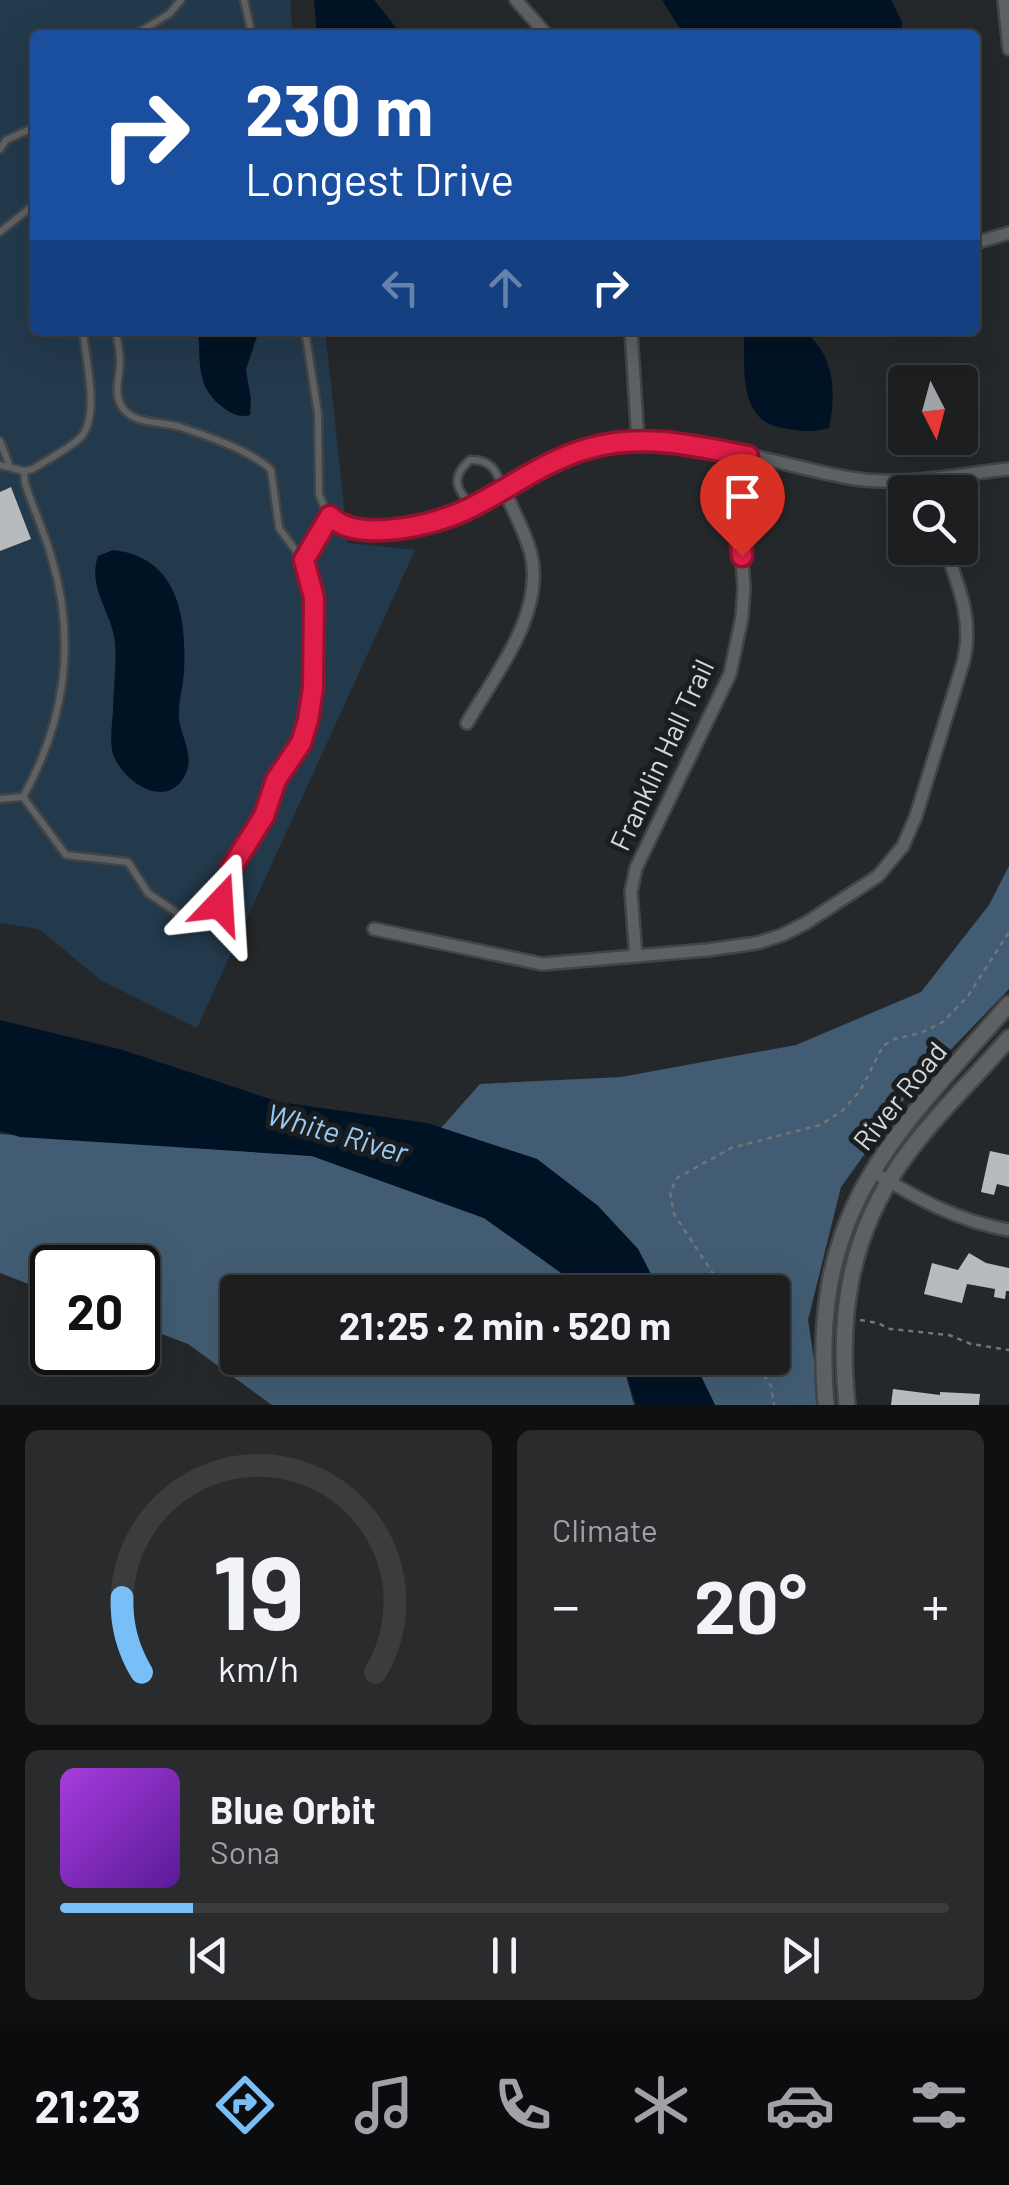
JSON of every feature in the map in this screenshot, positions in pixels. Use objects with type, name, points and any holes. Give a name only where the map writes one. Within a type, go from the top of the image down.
[{"type":"main road","name":"River Road","points":[[826,1405],[823,1320],[828,1286],[848,1216],[906,1120],[1009,1004]]},
{"type":"main road","name":"River Road","points":[[847,1405],[844,1336],[848,1287],[859,1242],[890,1182],[921,1138],[1009,1038]]},
{"type":"street","points":[[516,0],[543,30]]},
{"type":"street","points":[[1004,0],[1009,49]]},
{"type":"street","points":[[980,242],[1009,233]]},
{"type":"street","points":[[631,335],[638,442]]},
{"type":"street","points":[[348,528],[398,528],[472,507],[558,459],[591,448],[638,442],[690,445],[854,478],[888,478]]},
{"type":"street","name":"Franklin Hall Trail","points":[[636,956],[631,892],[636,868],[718,704],[738,644],[744,588],[738,503],[748,456]]},
{"type":"street","points":[[950,475],[1009,469]]},
{"type":"street","points":[[467,723],[514,641],[531,598],[531,556],[504,489]]},
{"type":"street","points":[[374,930],[542,964],[758,942],[782,934],[838,904],[891,862],[916,816],[968,642],[966,610],[951,565]]},
{"type":"street","points":[[872,1171],[938,1210],[1009,1230]]},
{"type":"lane","points":[[142,30],[169,14],[180,0]]},
{"type":"lane","points":[[244,0],[251,30]]},
{"type":"lane","points":[[0,149],[6,140],[30,129]]},
{"type":"lane","points":[[0,232],[30,208]]},
{"type":"lane","points":[[0,465],[24,472],[77,440],[88,424],[91,407],[84,335]]},
{"type":"lane","points":[[23,797],[66,854],[128,862],[148,892],[180,915],[199,922],[213,919],[232,867],[264,816],[276,780],[301,743],[308,720],[313,688],[314,598],[304,560],[279,528],[273,477],[266,465],[176,426],[132,416],[122,408],[117,335]]},
{"type":"lane","points":[[306,335],[318,414],[319,494],[330,516],[348,528]]},
{"type":"lane","points":[[0,441],[10,468]]},
{"type":"lane","points":[[472,507],[457,489],[455,480],[458,469],[470,460],[488,462],[496,469],[504,489]]},
{"type":"lane","points":[[23,797],[59,710],[66,645],[56,576],[24,472]]},
{"type":"lane","points":[[304,560],[330,516]]},
{"type":"lane","points":[[0,799],[23,797]]},
{"type":"path","points":[[714,1275],[674,1214],[670,1192],[677,1178],[730,1148],[820,1125],[841,1112],[860,1091],[883,1046],[943,1022],[968,996],[1009,932]]},
{"type":"path","points":[[860,1320],[890,1329],[950,1335],[971,1344],[1009,1350]]},
{"type":"path","points":[[764,1375],[771,1386],[774,1405]]},
{"type":"shaded area","points":[[0,0],[290,0],[293,30],[30,30],[30,335],[326,335],[348,543],[415,550],[197,1028],[102,981],[39,929],[0,923]]},
{"type":"shaded area","points":[[1009,866],[1009,989],[907,1095],[841,1187],[808,1320],[821,1405],[715,1405],[700,1375],[790,1375],[790,1275],[651,1275],[638,1249],[598,1206],[537,1159],[441,1128],[480,1084],[621,1077],[796,1045],[921,992],[989,905]]},
{"type":"shaded area","points":[[0,1134],[312,1156],[484,1218],[564,1275],[220,1275],[220,1367],[188,1344],[160,1333],[160,1245],[30,1245],[30,1285],[0,1273]]},
{"type":"shaded area","points":[[231,1375],[626,1375],[634,1405],[272,1405]]},
{"type":"water","points":[[314,0],[374,0],[398,30],[317,30]]},
{"type":"water","points":[[662,0],[891,0],[902,22],[902,30],[681,30]]},
{"type":"water","points":[[198,335],[257,335],[246,370],[250,415],[241,416],[220,405],[206,389]]},
{"type":"water","points":[[744,335],[809,335],[822,351],[831,374],[829,428],[806,431],[767,423],[750,403]]},
{"type":"water","points":[[113,550],[152,564],[165,577],[180,611],[184,672],[179,718],[189,762],[184,777],[167,791],[156,792],[136,783],[119,766],[112,752],[115,643],[95,568],[98,556]]},
{"type":"water","name":"White River","points":[[0,1020],[123,1050],[279,1102],[427,1123],[537,1159],[598,1206],[638,1249],[651,1275],[564,1275],[484,1218],[312,1156],[20,1137],[0,1131]]},
{"type":"water","points":[[626,1375],[700,1375],[715,1405],[636,1405]]},
{"type":"building","points":[[11,487],[31,539],[0,551],[0,492]]},
{"type":"building","points":[[990,1151],[1009,1155],[1009,1187],[997,1184],[994,1195],[981,1192]]},
{"type":"building","points":[[969,1253],[986,1263],[1009,1268],[1005,1299],[994,1297],[995,1289],[967,1284],[962,1303],[924,1294],[932,1263],[958,1270]]},
{"type":"building","points":[[893,1389],[940,1395],[980,1394],[979,1405],[891,1405]]},
{"type":"route","points":[[220,904],[232,867],[264,816],[276,780],[301,743],[308,720],[315,625],[310,572],[304,560],[330,516],[361,531],[443,518],[464,511],[558,459],[616,443],[656,441],[748,456],[738,503],[742,556]]}]
